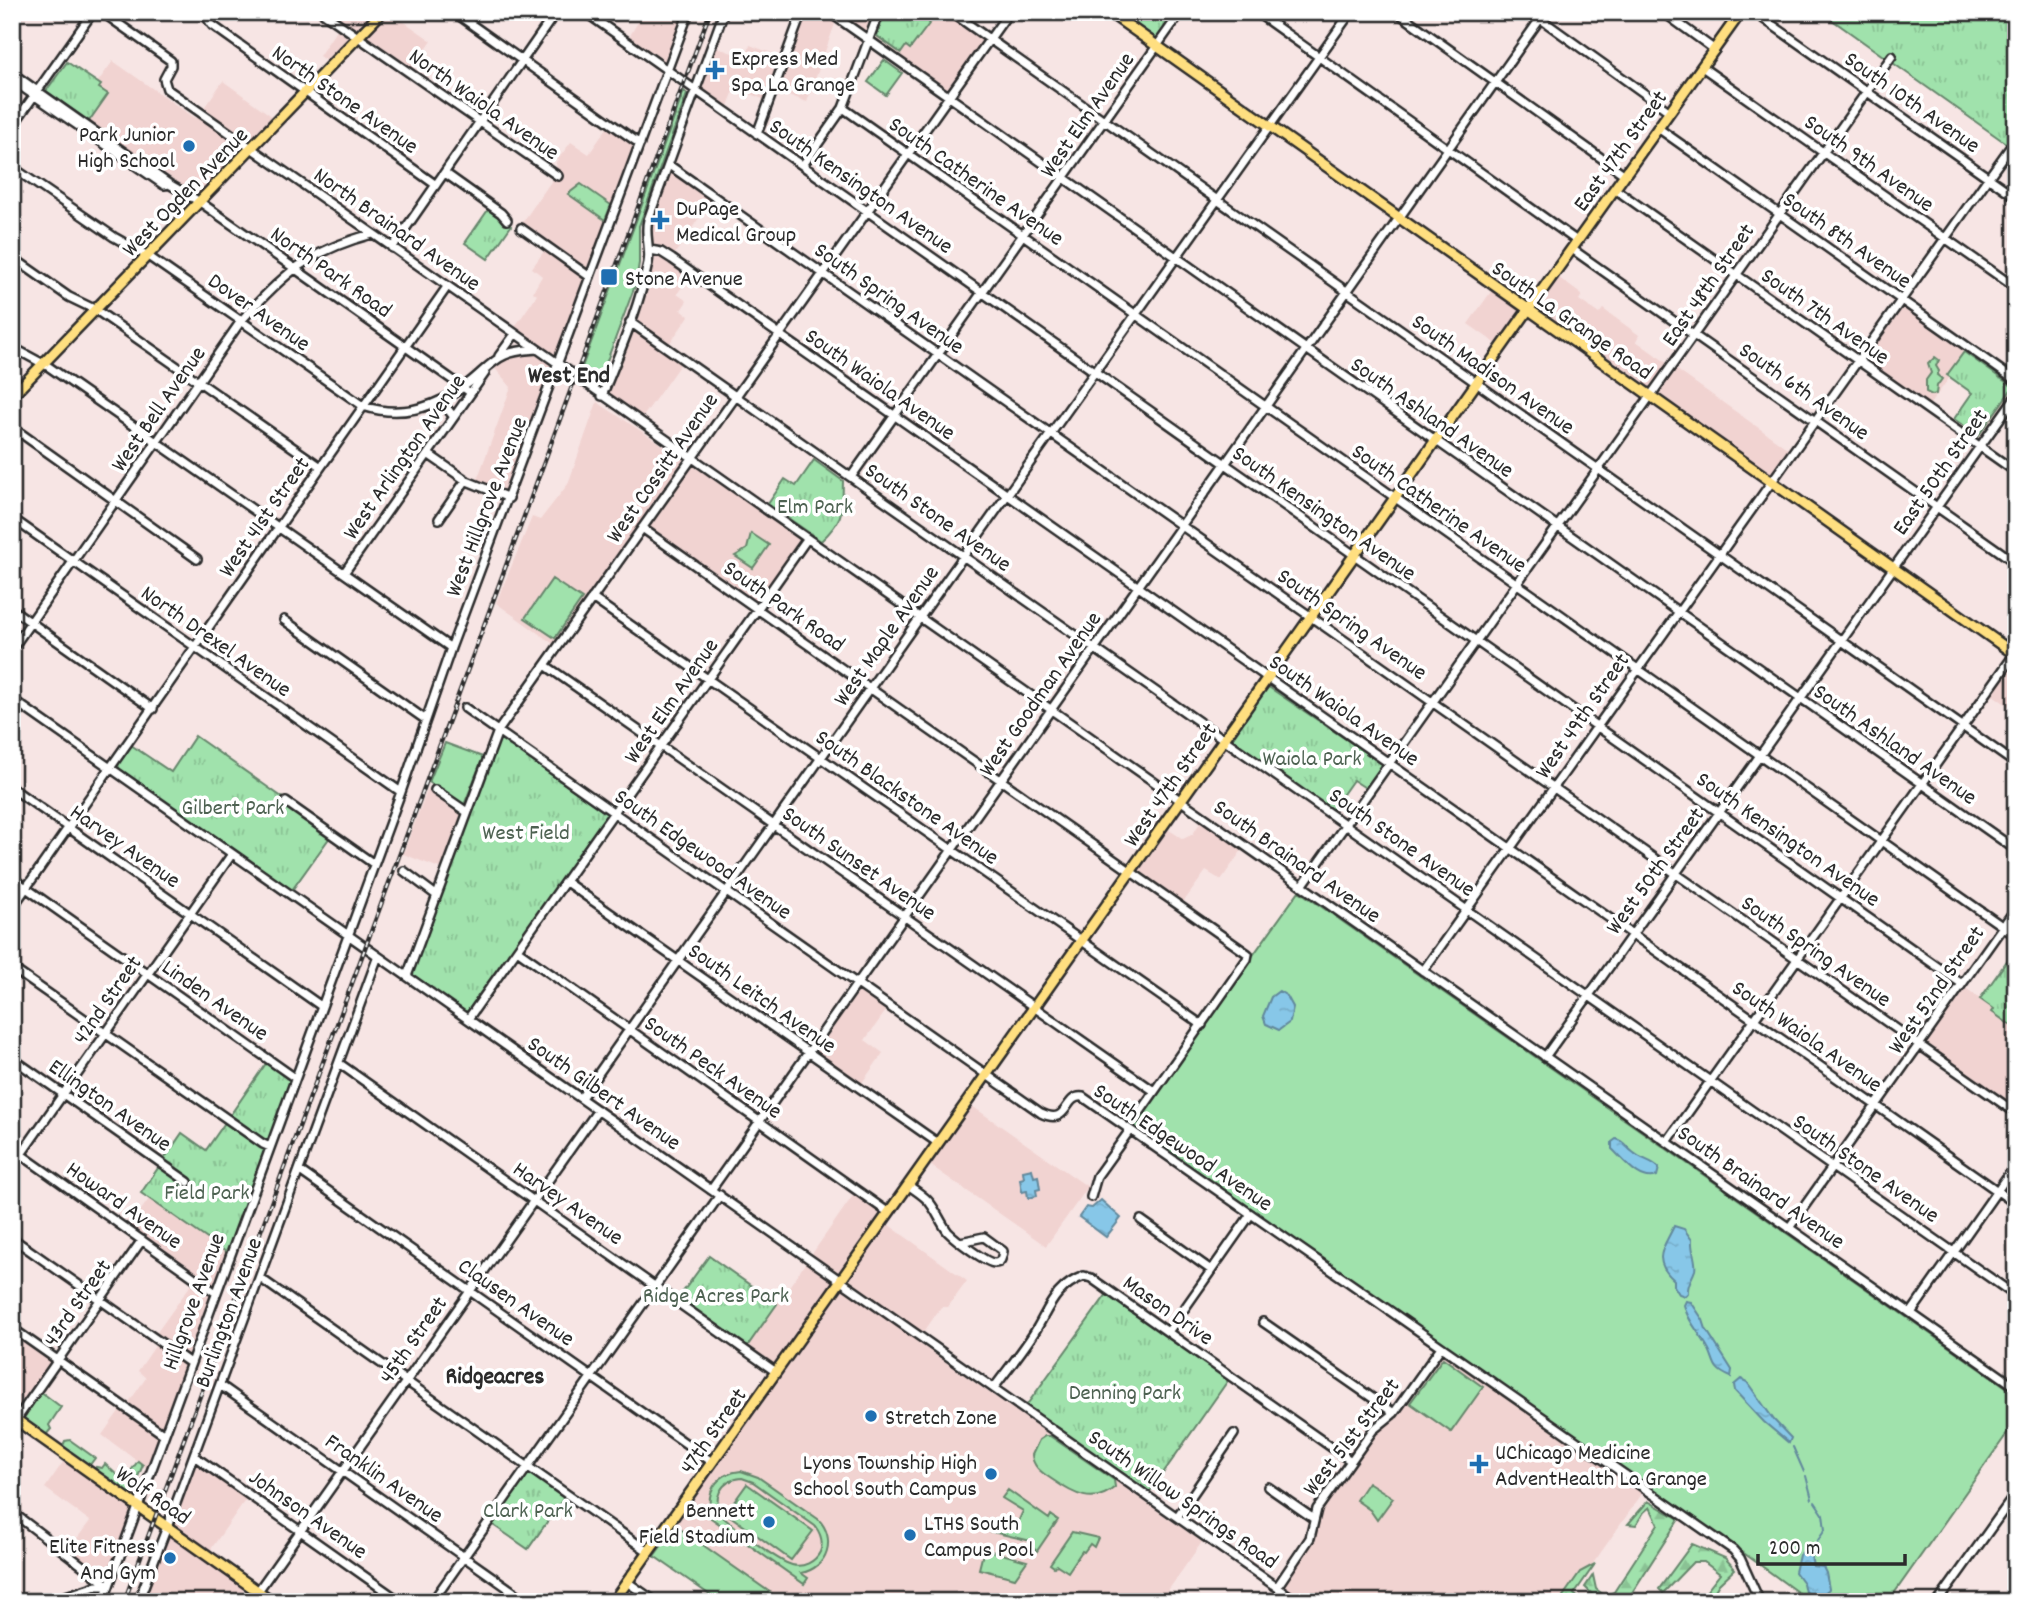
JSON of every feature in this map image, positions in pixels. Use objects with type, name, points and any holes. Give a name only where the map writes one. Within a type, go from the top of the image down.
[{"type":"main road","name":"West Ogden Avenue","points":[[12,396],[382,12]]},
{"type":"main road","name":"South La Grange Road","points":[[1109,12],[2015,654]]},
{"type":"main road","name":"East 47th Street","points":[[1528,310],[1741,12]]},
{"type":"main road","name":"West 47th Street","points":[[842,1281],[1528,310]]},
{"type":"main road","name":"47th Street","points":[[613,1602],[842,1281]]},
{"type":"main road","name":"Wolf Road","points":[[14,1419],[273,1602]]},
{"type":"street","points":[[12,127],[93,12]]},
{"type":"street","name":"North Brainard Avenue","points":[[102,12],[169,59],[171,66],[164,79],[167,89],[558,364]]},
{"type":"street","name":"North Stone Avenue","points":[[208,12],[212,25],[436,185]]},
{"type":"street","name":"North Waiola Avenue","points":[[322,12],[558,176]]},
{"type":"street","points":[[454,12],[640,144]]},
{"type":"street","points":[[392,248],[556,12]]},
{"type":"street","name":"South Kensington Avenue","points":[[585,12],[1962,984]]},
{"type":"street","name":"West Hillgrove Avenue","points":[[347,934],[689,12]]},
{"type":"street","points":[[602,396],[643,282],[650,250],[647,225],[724,12]]},
{"type":"street","points":[[757,134],[802,12]]},
{"type":"street","name":"South Ashland Avenue","points":[[829,12],[2016,850]]},
{"type":"street","points":[[803,166],[843,108],[879,12]]},
{"type":"street","name":"South Madison Avenue","points":[[951,12],[2016,764]]},
{"type":"street","name":"West Cossitt Avenue","points":[[407,976],[498,731],[1009,12]]},
{"type":"street","name":"West Elm Avenue","points":[[851,477],[1181,12]]},
{"type":"street","name":"South 6th Avenue","points":[[1256,12],[1448,149],[1693,335],[2016,563]]},
{"type":"street","name":"West Maple Avenue","points":[[581,1098],[1351,12]]},
{"type":"street","points":[[1397,12],[1625,175]]},
{"type":"street","points":[[1531,12],[1543,15],[1670,112]]},
{"type":"street","points":[[1662,12],[1715,50]]},
{"type":"street","name":"South 10th Avenue","points":[[1755,12],[2016,197]]},
{"type":"street","name":"West Goodman Avenue","points":[[712,1189],[1543,15]]},
{"type":"street","name":"East 48th Street","points":[[1302,887],[1892,56]]},
{"type":"street","name":"South 9th Avenue","points":[[1702,67],[2016,288]]},
{"type":"street","name":"North Park Road","points":[[12,73],[163,185],[169,184],[200,202],[471,393]]},
{"type":"street","name":"North Park Road","points":[[12,79],[36,93]]},
{"type":"street","name":"South Catherine Avenue","points":[[843,108],[2016,936]]},
{"type":"street","name":"South 8th Avenue","points":[[1658,128],[2016,381]]},
{"type":"street","name":"West 49th Street","points":[[1423,971],[2016,139]]},
{"type":"street","name":"South Spring Avenue","points":[[669,165],[2016,1113]]},
{"type":"street","name":"Dover Avenue","points":[[12,167],[114,237],[148,256],[363,406],[384,412],[424,408],[463,388],[494,361]]},
{"type":"street","points":[[445,173],[507,220]]},
{"type":"street","name":"South 7th Avenue","points":[[1615,189],[2016,472]]},
{"type":"street","points":[[521,228],[590,276]]},
{"type":"street","name":"West Bell Avenue","points":[[12,649],[199,381],[264,295],[313,255],[341,242],[372,234]]},
{"type":"street","name":"South Waiola Avenue","points":[[650,250],[661,251],[2016,1204]]},
{"type":"street","points":[[12,257],[69,297],[96,310],[321,467]]},
{"type":"street","name":"West 41st Street","points":[[12,908],[447,287]]},
{"type":"street","name":"South Stone Avenue","points":[[630,322],[2016,1296]]},
{"type":"street","name":"West Arlington Avenue","points":[[344,573],[515,334]]},
{"type":"street","points":[[12,347],[44,364],[452,648]]},
{"type":"street","name":"West Arlington Avenue","points":[[494,361],[508,354],[537,349]]},
{"type":"street","name":"South Brainard Avenue","points":[[558,364],[2016,1387]]},
{"type":"street","name":"East 50th Street","points":[[1893,569],[2016,396]]},
{"type":"street","points":[[441,401],[454,416]]},
{"type":"street","points":[[12,427],[197,559]]},
{"type":"street","points":[[428,454],[466,481],[509,498]]},
{"type":"street","points":[[439,519],[466,481]]},
{"type":"street","name":"North Drexel Avenue","points":[[12,518],[401,792]]},
{"type":"street","name":"South Park Road","points":[[642,528],[1249,955],[1202,1025]]},
{"type":"street","name":"West Elm Avenue","points":[[468,1019],[807,539]]},
{"type":"street","name":"West 50th Street","points":[[1545,1057],[1893,569]]},
{"type":"street","name":"South Blackstone Avenue","points":[[592,598],[1202,1025]]},
{"type":"street","points":[[12,609],[153,709]]},
{"type":"street","points":[[284,620],[426,720]]},
{"type":"street","points":[[1667,1142],[2015,654]]},
{"type":"street","name":"South Sunset Avenue","points":[[545,665],[1154,1091]]},
{"type":"street","name":"South Gilbert Avenue","points":[[12,699],[842,1281]]},
{"type":"street","name":"South Edgewood Avenue","points":[[465,708],[1050,1117],[1063,1113],[1073,1098],[1081,1096],[1733,1550],[1740,1558],[1760,1602]]},
{"type":"street","name":"Harvey Avenue","points":[[12,788],[321,1006]]},
{"type":"street","points":[[435,790],[467,812]]},
{"type":"street","points":[[286,802],[374,864]]},
{"type":"street","name":"42nd Street","points":[[12,1167],[232,854]]},
{"type":"street","points":[[404,871],[436,895]]},
{"type":"street","name":"Linden Avenue","points":[[12,878],[295,1078]]},
{"type":"street","name":"South Leitch Avenue","points":[[566,882],[938,1143]]},
{"type":"street","name":"West 52nd Street","points":[[1789,1228],[2016,908]]},
{"type":"street","name":"Hillgrove Avenue","points":[[103,1602],[347,934]]},
{"type":"street","name":"South Peck Avenue","points":[[517,950],[889,1213]]},
{"type":"street","name":"Burlington Avenue","points":[[138,1602],[379,956]]},
{"type":"street","points":[[12,968],[270,1147]]},
{"type":"street","points":[[1135,1119],[1202,1025]]},
{"type":"street","name":"Ellington Avenue","points":[[12,1058],[188,1182]]},
{"type":"street","name":"Harvey Avenue","points":[[340,1064],[776,1372]]},
{"type":"street","name":"45th Street","points":[[258,1591],[598,1110]]},
{"type":"street","points":[[1091,1197],[1097,1176],[1130,1130]]},
{"type":"street","name":"Howard Avenue","points":[[12,1148],[216,1293]]},
{"type":"street","points":[[1911,1313],[2016,1164]]},
{"type":"street","name":"Clausen Avenue","points":[[300,1171],[712,1462]]},
{"type":"street","points":[[908,1185],[929,1201],[947,1230],[960,1242],[989,1262],[1000,1261],[1003,1255],[998,1246],[984,1237],[960,1242]]},
{"type":"street","points":[[432,1602],[720,1195]]},
{"type":"street","points":[[1168,1332],[1251,1214]]},
{"type":"street","points":[[1140,1220],[1211,1270]]},
{"type":"street","points":[[12,1238],[190,1363]]},
{"type":"street","name":"43rd Street","points":[[14,1419],[59,1360],[142,1240]]},
{"type":"street","name":"Mason Drive","points":[[994,1388],[1035,1331],[1047,1305],[1057,1293],[1084,1276],[1091,1278],[1351,1461]]},
{"type":"street","points":[[260,1278],[649,1552]]},
{"type":"street","name":"South Willow Springs Road","points":[[842,1281],[1298,1602]]},
{"type":"street","points":[[1264,1322],[1394,1413]]},
{"type":"street","points":[[12,1328],[163,1434]]},
{"type":"street","name":"West 51st Street","points":[[1277,1587],[1310,1538],[1317,1509],[1377,1425],[1394,1413],[1441,1347]]},
{"type":"street","name":"Franklin Avenue","points":[[220,1385],[528,1602]]},
{"type":"street","points":[[1177,1517],[1234,1434]]},
{"type":"street","name":"Johnson Avenue","points":[[194,1456],[401,1602]]},
{"type":"street","points":[[1268,1487],[1314,1519]]},
{"type":"street","points":[[1938,1602],[2016,1493]]},
{"type":"street","points":[[12,1512],[109,1586]]},
{"type":"street","points":[[627,1582],[656,1602]]},
{"type":"street","points":[[48,1602],[96,1586],[109,1586]]},
{"type":"street","points":[[2011,1602],[2016,1595]]},
{"type":"shaded area","points":[[323,12],[381,12],[332,65],[319,56],[340,25]]},
{"type":"shaded area","points":[[385,12],[390,12],[432,41],[411,71],[362,37]]},
{"type":"shaded area","points":[[644,12],[685,12],[666,66],[628,39]]},
{"type":"shaded area","points":[[804,12],[825,12],[836,21],[807,102],[775,90]]},
{"type":"shaded area","points":[[831,12],[878,12],[868,39]]},
{"type":"shaded area","points":[[883,12],[943,12],[985,42],[948,92],[873,39]]},
{"type":"shaded area","points":[[750,45],[784,58],[768,101],[735,88],[726,111],[697,90],[713,46],[746,58]]},
{"type":"shaded area","name":"Park Junior High School","points":[[113,61],[196,119],[223,81],[277,120],[203,196],[174,180],[46,91],[67,62],[97,83]]},
{"type":"shaded area","points":[[609,125],[637,145],[590,274],[520,226],[557,173],[556,162],[571,142],[589,154]]},
{"type":"shaded area","points":[[669,166],[713,197],[672,258],[651,249],[648,221]]},
{"type":"shaded area","points":[[547,247],[588,277],[558,362],[512,331],[537,295],[533,292],[542,276],[532,268]]},
{"type":"shaded area","points":[[650,251],[661,252],[691,274],[677,294],[687,301],[681,310],[689,316],[667,347],[632,322]]},
{"type":"shaded area","points":[[1555,275],[1582,295],[1579,300],[1599,314],[1603,309],[1639,335],[1636,341],[1791,451],[1771,480],[1530,309]]},
{"type":"shaded area","points":[[1495,286],[1527,309],[1501,347],[1468,324]]},
{"type":"shaded area","points":[[1901,301],[2016,382],[2016,394],[1980,445],[1950,424],[1972,393],[1950,377],[1927,408],[1859,359]]},
{"type":"shaded area","points":[[631,324],[683,360],[640,421],[604,396]]},
{"type":"shaded area","points":[[538,351],[557,364],[508,496],[476,483],[511,387],[492,365],[508,355]]},
{"type":"shaded area","points":[[597,402],[805,539],[758,607],[641,526],[556,646],[496,603],[532,517],[540,520],[568,484]]},
{"type":"shaded area","points":[[2016,658],[2016,711],[1990,693]]},
{"type":"shaded area","points":[[428,788],[462,813],[442,869],[403,854]]},
{"type":"shaded area","points":[[1201,821],[1242,850],[1221,880],[1206,871],[1182,904],[1136,872],[1166,828],[1183,839],[1193,834]]},
{"type":"shaded area","points":[[857,985],[888,1008],[865,1040],[883,1053],[859,1087],[810,1052]]},
{"type":"shaded area","points":[[1964,987],[1995,1009],[1993,1013],[2016,1029],[2016,1109],[1923,1044]]},
{"type":"shaded area","points":[[972,1106],[1088,1187],[1046,1246],[930,1165]]},
{"type":"shaded area","name":"Lyons Township High School South Campus","points":[[859,1187],[890,1210],[882,1220],[967,1281],[948,1307],[941,1307],[917,1342],[1202,1542],[1160,1602],[720,1602],[654,1556],[779,1376],[746,1348]]},
{"type":"shaded area","points":[[149,1199],[229,1254],[216,1290],[128,1228]]},
{"type":"shaded area","points":[[195,1279],[213,1293],[162,1430],[127,1405],[146,1378],[138,1371],[160,1339],[155,1335]]},
{"type":"shaded area","points":[[12,1330],[56,1361],[16,1418],[12,1415]]},
{"type":"shaded area","name":"UChicago Medicine AdventHealth La Grange","points":[[1441,1352],[1644,1491],[1566,1602],[1304,1602],[1284,1587],[1284,1583],[1312,1541],[1322,1507],[1376,1431]]},
{"type":"shaded area","points":[[122,1407],[161,1435],[148,1469],[102,1435]]},
{"type":"shaded area","points":[[66,1458],[135,1506],[108,1581],[67,1552],[90,1521],[45,1488]]},
{"type":"shaded area","points":[[195,1459],[248,1496],[206,1556],[246,1584],[238,1602],[138,1602]]},
{"type":"green space","points":[[885,12],[932,12],[928,17],[932,20],[910,49],[906,46],[901,53],[877,36]]},
{"type":"green space","points":[[1136,12],[1177,12],[1157,40],[1129,22]]},
{"type":"green space","points":[[1821,12],[2016,12],[2016,133],[2007,144]]},
{"type":"green space","points":[[884,60],[902,73],[886,95],[868,82]]},
{"type":"green space","points":[[67,62],[101,85],[99,88],[108,94],[89,121],[46,91]]},
{"type":"green space","points":[[684,91],[687,94],[639,226],[636,283],[596,390],[578,378]]},
{"type":"green space","points":[[581,184],[611,205],[605,220],[568,194]]},
{"type":"green space","points":[[490,207],[511,226],[488,259],[465,243]]},
{"type":"green space","points":[[1964,352],[2013,387],[1978,436],[1954,419],[1972,393],[1947,375]]},
{"type":"green space","points":[[1935,357],[1939,360],[1936,366],[1939,371],[1937,375],[1942,379],[1936,394],[1932,395],[1926,392],[1926,380],[1931,373],[1928,364]]},
{"type":"green space","name":"Elm Park","points":[[814,460],[843,481],[841,514],[821,541],[768,504],[785,479],[796,486]]},
{"type":"green space","points":[[751,533],[769,545],[753,568],[735,556],[747,549]]},
{"type":"green space","points":[[552,579],[582,599],[555,638],[525,618]]},
{"type":"green space","name":"Waiola Park","points":[[1267,686],[1384,765],[1367,789],[1353,780],[1331,811],[1228,739]]},
{"type":"green space","name":"Gilbert Park","points":[[195,736],[286,800],[330,837],[292,890],[119,769],[118,763],[131,745],[171,772]]},
{"type":"green space","name":"West Field","points":[[501,738],[607,814],[469,1011],[463,1012],[412,974],[497,740]]},
{"type":"green space","points":[[445,743],[483,757],[464,805],[429,782]]},
{"type":"green space","points":[[1299,891],[2016,1394],[2016,1421],[1888,1602],[1811,1602],[1131,1126]]},
{"type":"green space","points":[[2009,958],[2016,963],[2016,1029],[1992,1012],[1994,1009],[1980,999]]},
{"type":"green space","name":"Field Park","points":[[267,1062],[291,1078],[229,1254],[141,1193],[182,1133],[206,1150]]},
{"type":"green space","name":"Ridge Acres Park","points":[[709,1256],[777,1304],[746,1348],[677,1300]]},
{"type":"green space","name":"Denning Park","points":[[1107,1294],[1229,1379],[1149,1493],[1026,1406]]},
{"type":"green space","points":[[1443,1358],[1483,1387],[1451,1432],[1410,1403]]},
{"type":"green space","points":[[40,1391],[61,1407],[45,1436],[24,1418]]},
{"type":"green space","points":[[1050,1436],[1114,1480],[1115,1487],[1099,1496],[1084,1496],[1068,1490],[1046,1475],[1036,1467],[1032,1455],[1039,1440]]},
{"type":"green space","points":[[70,1440],[95,1458],[89,1466],[62,1448],[65,1441]]},
{"type":"green space","points":[[138,1461],[143,1465],[131,1493],[127,1493],[95,1470],[105,1464],[125,1479]]},
{"type":"green space","name":"Clark Park","points":[[528,1468],[566,1495],[528,1549],[490,1523]]},
{"type":"green space","points":[[741,1471],[758,1477],[818,1519],[824,1527],[827,1551],[818,1565],[801,1573],[808,1578],[804,1584],[704,1513],[710,1509],[711,1494],[716,1482]],"holes":[[[742,1478],[753,1482],[815,1526],[822,1545],[818,1556],[812,1561],[800,1566],[785,1562],[756,1544],[723,1517],[718,1504],[723,1487]]]},
{"type":"green space","points":[[1368,1482],[1393,1498],[1377,1520],[1370,1510],[1356,1500]]},
{"type":"green space","name":"Bennett Field Stadium","points":[[747,1484],[813,1531],[791,1560],[726,1513]]},
{"type":"green space","points":[[1008,1490],[1049,1519],[1051,1515],[1058,1520],[1037,1551],[1030,1546],[1031,1541],[988,1531],[991,1522],[1015,1529],[1023,1511],[1002,1498]]},
{"type":"green space","points":[[1648,1501],[1679,1519],[1626,1602],[1597,1602],[1585,1587],[1593,1575],[1596,1589],[1605,1596],[1614,1592],[1658,1524],[1650,1507],[1636,1525],[1628,1524]]},
{"type":"green space","points":[[676,1526],[781,1600],[790,1601],[792,1597],[798,1601],[720,1602],[654,1556]]},
{"type":"green space","points":[[1072,1532],[1098,1538],[1094,1547],[1090,1544],[1082,1551],[1068,1572],[1050,1564]]},
{"type":"green space","points":[[1692,1544],[1725,1558],[1735,1569],[1719,1584],[1708,1602],[1698,1602],[1720,1574],[1704,1562],[1693,1562],[1663,1593],[1659,1589]]},
{"type":"green space","points":[[984,1549],[1027,1561],[1015,1578],[979,1569]]},
{"type":"green space","points":[[1595,1564],[1574,1594],[1581,1600],[1559,1602],[1580,1572]]},
{"type":"water","points":[[1279,991],[1287,996],[1293,1007],[1290,1022],[1279,1030],[1266,1024],[1263,1016],[1271,997]]},
{"type":"water","points":[[1616,1139],[1656,1165],[1659,1168],[1657,1176],[1644,1176],[1627,1164],[1612,1149],[1612,1142]]},
{"type":"water","points":[[1032,1169],[1034,1177],[1038,1176],[1040,1189],[1036,1190],[1037,1196],[1028,1198],[1027,1191],[1022,1192],[1020,1179],[1024,1178],[1023,1171]]},
{"type":"water","points":[[1101,1200],[1121,1218],[1106,1237],[1079,1217],[1086,1207],[1092,1208]]},
{"type":"water","points":[[1674,1226],[1684,1229],[1692,1240],[1695,1270],[1685,1296],[1679,1294],[1661,1259]]},
{"type":"water","points":[[1686,1301],[1691,1302],[1703,1320],[1732,1370],[1731,1377],[1716,1366],[1688,1317],[1684,1305]]},
{"type":"water","points":[[1741,1379],[1747,1382],[1774,1420],[1791,1438],[1789,1443],[1764,1422],[1735,1391],[1734,1385]]},
{"type":"water","points":[[1803,1552],[1811,1556],[1813,1566],[1823,1567],[1826,1573],[1829,1589],[1818,1599],[1805,1592],[1803,1583],[1795,1572],[1799,1555]]},
{"type":"waterway","points":[[1793,1447],[1804,1472]]},
{"type":"waterway","points":[[1806,1476],[1812,1499]]},
{"type":"waterway","points":[[1814,1546],[1825,1530],[1823,1514],[1815,1502]]},
{"type":"railway","points":[[124,1602],[710,12]]},
{"type":"place","name":"Express Med Spa La Grange","points":[[715,70]]},
{"type":"place","name":"Park Junior High School","points":[[189,146]]},
{"type":"place","name":"DuPage Medical Group","points":[[660,220]]},
{"type":"place","name":"Stone Avenue","points":[[609,277]]},
{"type":"place","name":"Stretch Zone","points":[[871,1416]]},
{"type":"place","name":"UChicago Medicine AdventHealth La Grange","points":[[1479,1464]]},
{"type":"place","name":"Lyons Township High School South Campus","points":[[991,1474]]},
{"type":"place","name":"Bennett Field Stadium","points":[[769,1522]]},
{"type":"place","name":"LTHS South Campus Pool","points":[[910,1535]]},
{"type":"place","name":"Elite Fitness And Gym","points":[[170,1558]]},
{"type":"district","name":"West End","points":[[569,374]]},
{"type":"district","name":"Ridgeacres","points":[[495,1375]]}]
